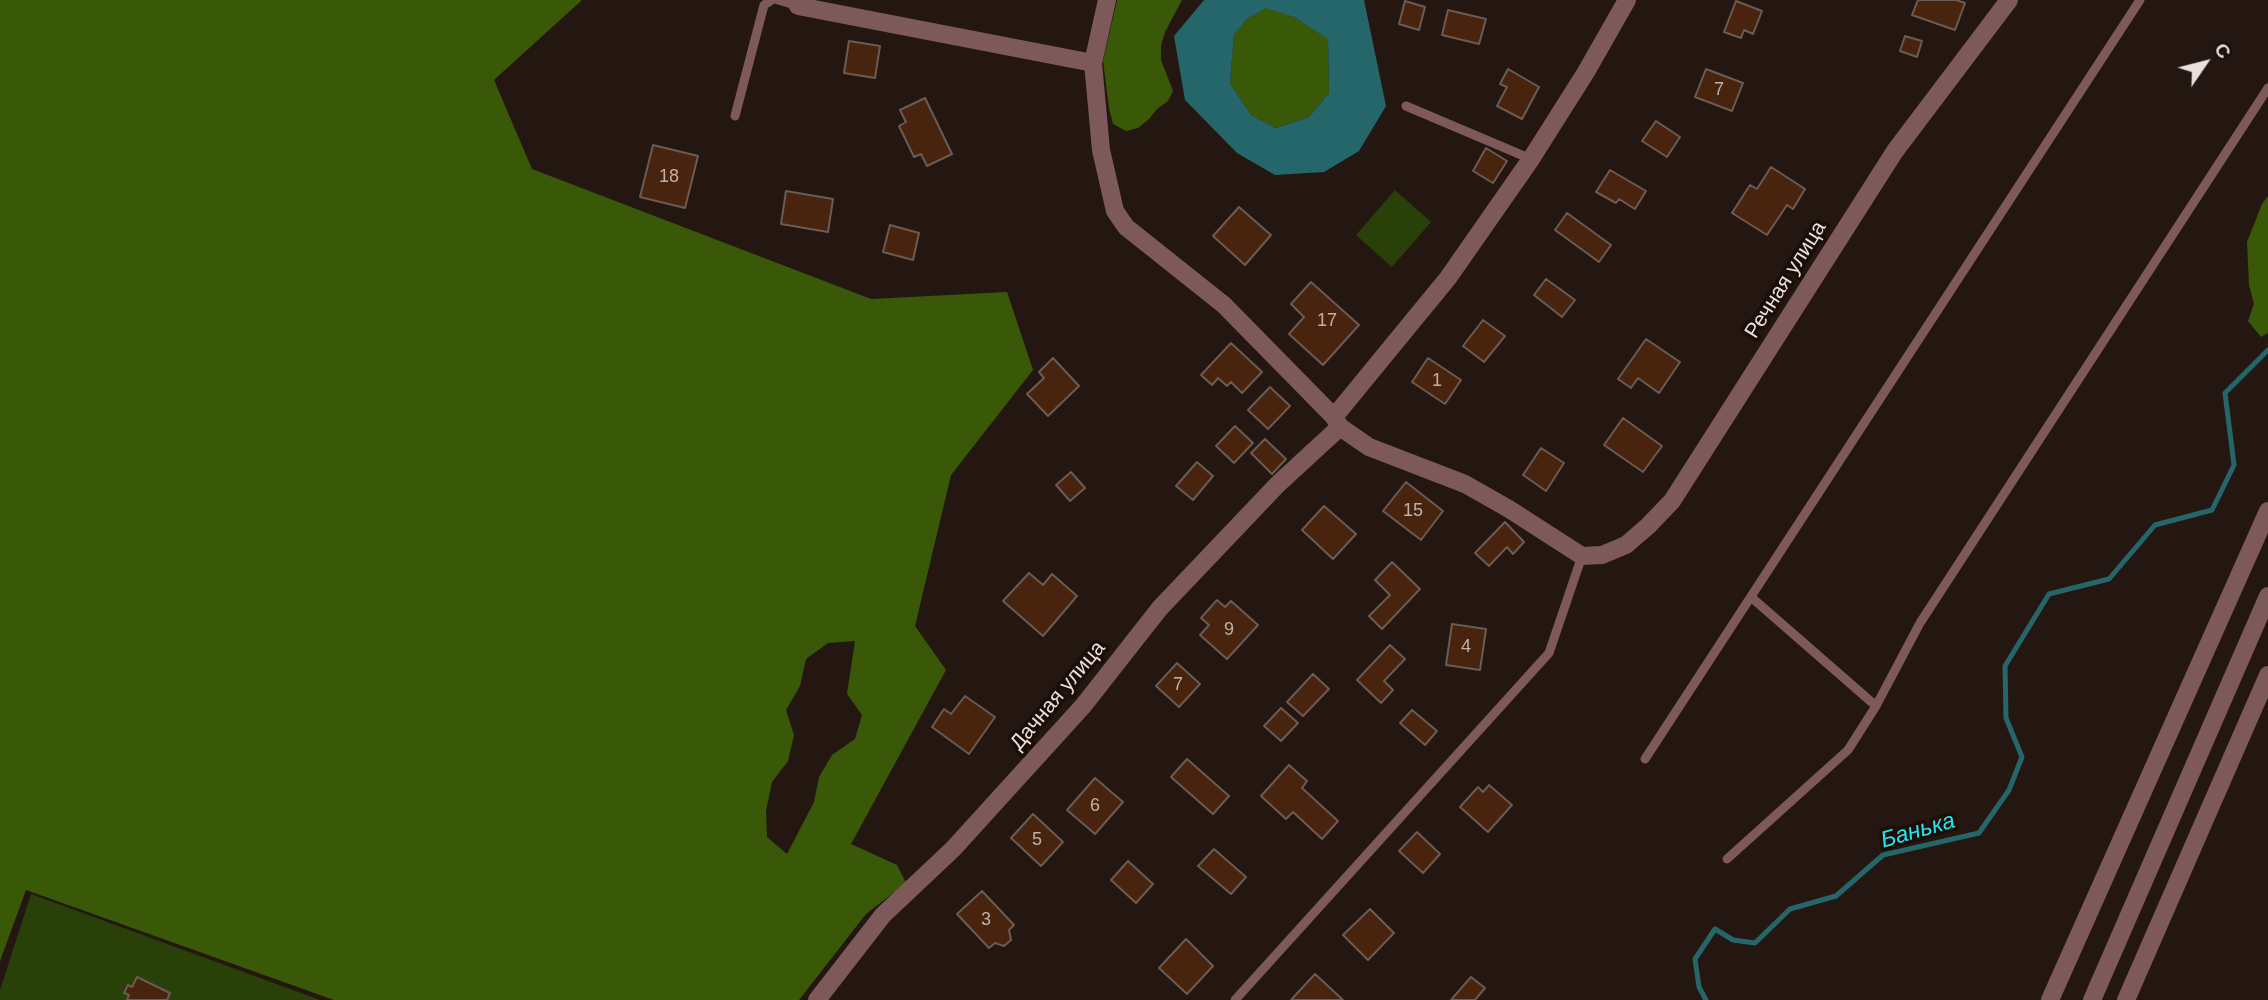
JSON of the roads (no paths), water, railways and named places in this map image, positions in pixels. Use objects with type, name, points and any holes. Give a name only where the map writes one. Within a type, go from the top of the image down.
[{"type":"street","points":[[1107,0],[1094,63],[1101,150],[1115,211],[1126,227],[1224,305],[1337,422],[1369,447],[1465,484],[1582,556]]},
{"type":"street","name":"Дачная улица","points":[[817,1000],[883,915],[953,849],[1083,706],[1160,608],[1337,422],[1448,278],[1531,159],[1586,72],[1627,0]]},
{"type":"street","name":"Речная улица","points":[[1582,556],[1602,555],[1626,545],[1672,501],[1895,151],[2009,0]]},
{"type":"street","points":[[798,3],[1094,63]]},
{"type":"street","points":[[2050,1000],[2268,511]]},
{"type":"street","points":[[2092,1000],[2268,596]]},
{"type":"street","points":[[2126,1000],[2268,675]]},
{"type":"lane","points":[[735,116],[764,5],[772,0]]},
{"type":"lane","points":[[778,0],[798,3]]},
{"type":"lane","points":[[1645,759],[2140,0]]},
{"type":"lane","points":[[1727,859],[1848,750],[1876,706],[1920,623],[2268,88]]},
{"type":"lane","points":[[1406,106],[1531,159]]},
{"type":"lane","points":[[1236,1000],[1549,653],[1582,556]]},
{"type":"lane","points":[[1751,597],[1876,706]]},
{"type":"water","points":[[1204,0],[1364,0],[1386,106],[1359,151],[1324,172],[1275,175],[1237,153],[1185,100],[1174,36]],"holes":[[[1266,8],[1294,17],[1328,39],[1329,93],[1309,117],[1276,128],[1251,115],[1230,83],[1234,35],[1247,19]]]},
{"type":"waterway","name":"Банька","points":[[1706,1000],[1699,987],[1695,959],[1715,929],[1733,940],[1755,943],[1790,909],[1836,896],[1883,855],[1979,833],[2009,790],[2022,757],[2006,718],[2005,666],[2049,594],[2109,579],[2155,525],[2212,510],[2234,465],[2225,393],[2268,350]]}]
